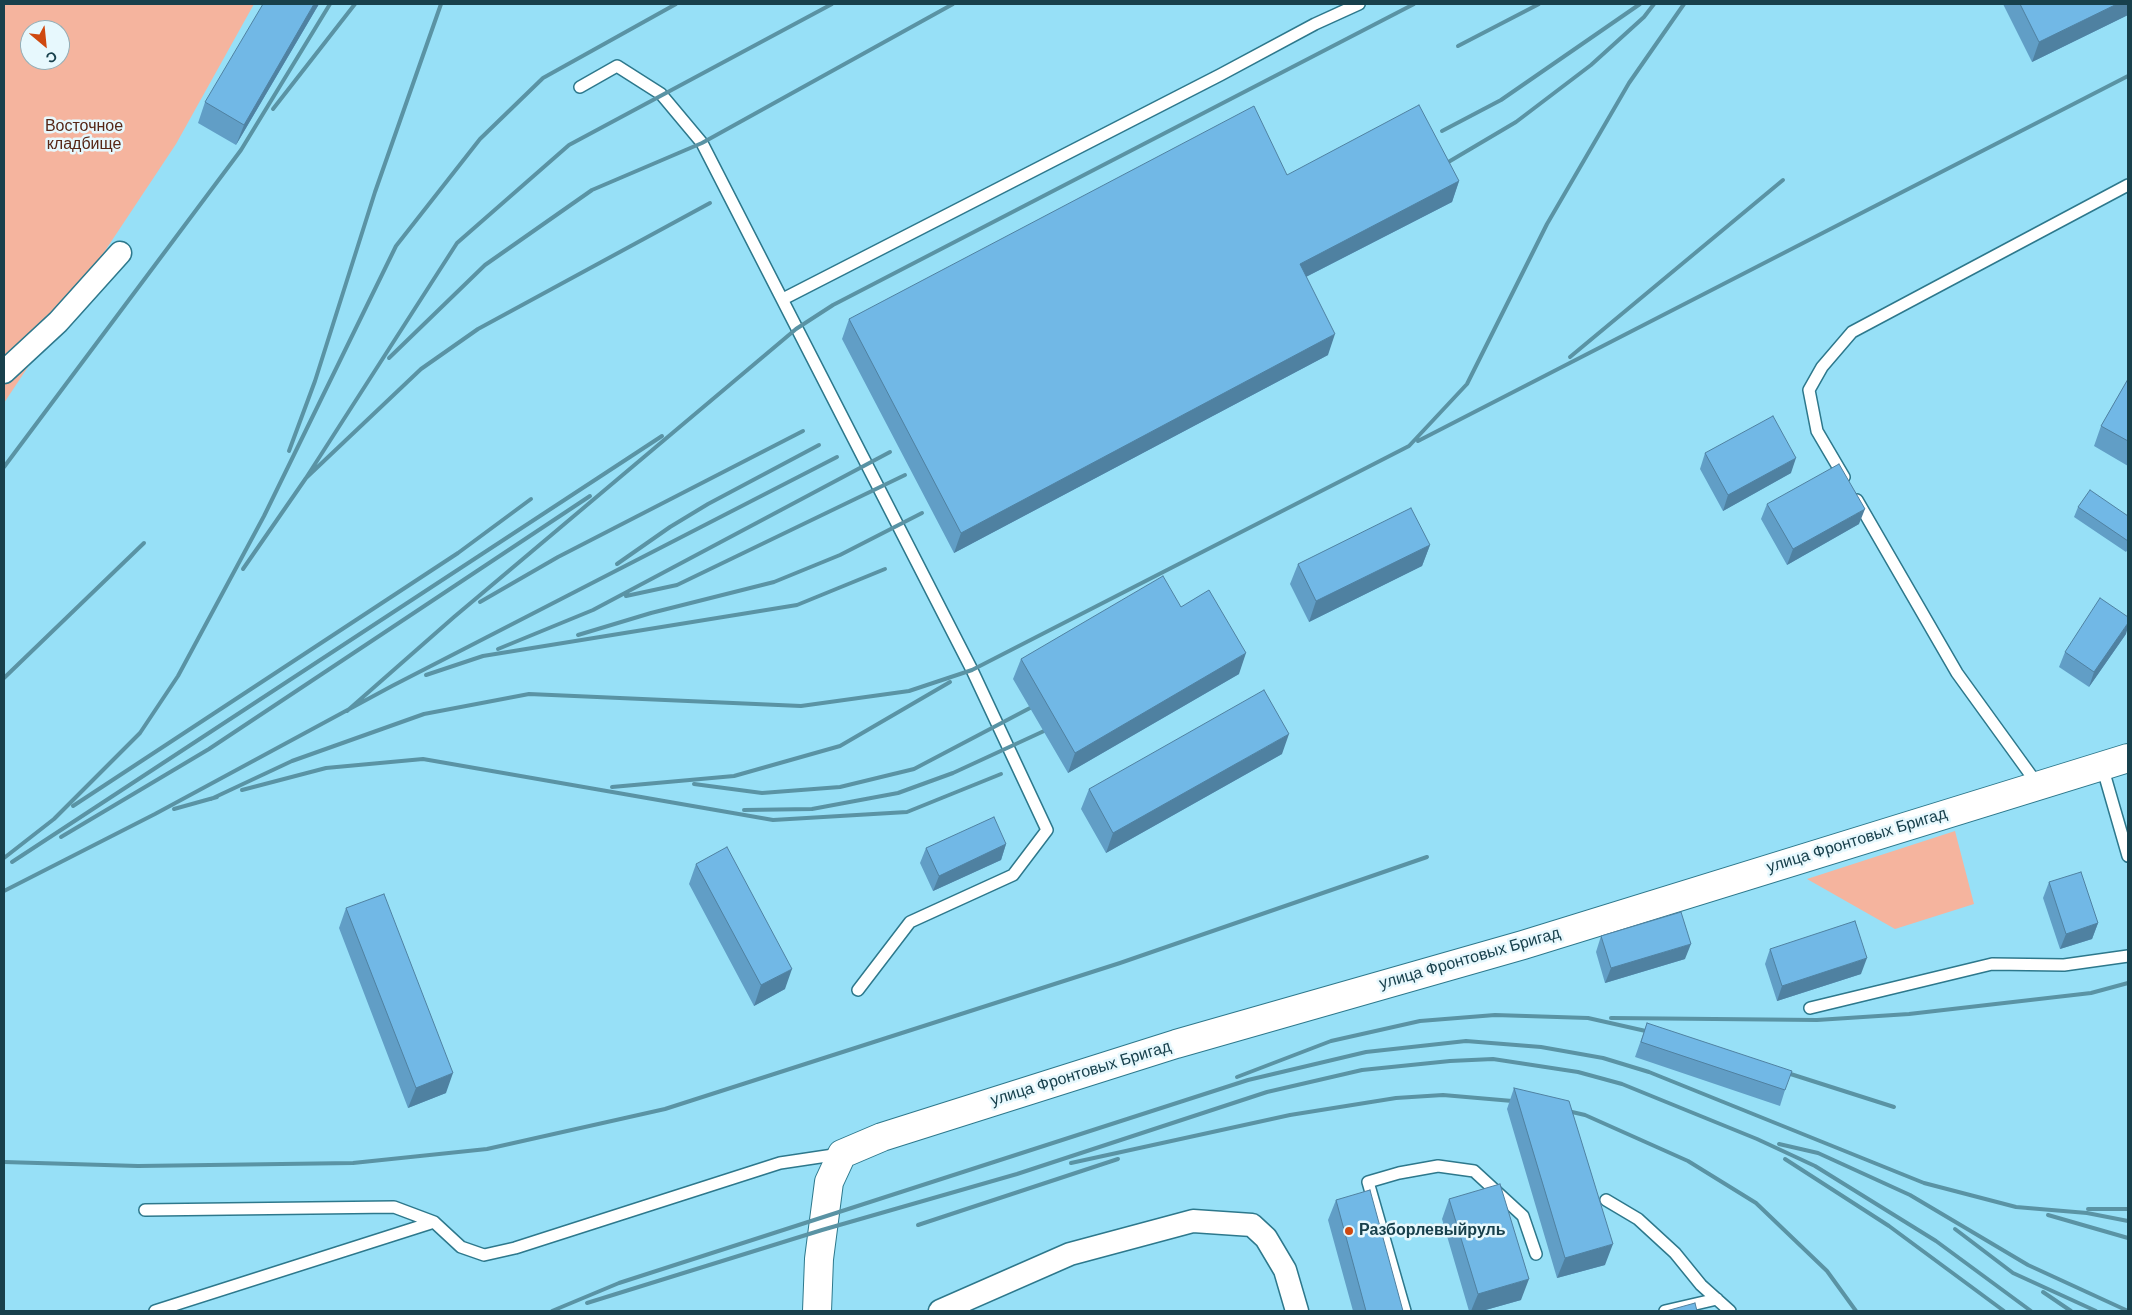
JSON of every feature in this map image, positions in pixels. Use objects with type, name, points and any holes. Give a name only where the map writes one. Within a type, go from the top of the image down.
[{"type":"main road","name":"улица Фронтовых Бригад","points":[[842,1154],[882,1137],[1176,1044],[1523,945],[2128,758]]},
{"type":"main road","points":[[817,1311],[819,1259],[829,1182],[842,1154]]},
{"type":"street","points":[[4,372],[58,322],[120,253]]},
{"type":"street","points":[[940,1311],[1070,1254],[1193,1221],[1252,1225],[1266,1238],[1285,1270],[1297,1311]]},
{"type":"lane","points":[[783,299],[1220,75],[1315,24],[1359,4]]},
{"type":"lane","points":[[580,88],[617,66],[661,94],[702,143],[972,670],[1047,830],[1012,875],[910,922],[858,990]]},
{"type":"lane","points":[[2038,785],[1957,673],[1922,613],[1818,431],[1809,390],[1822,367],[1852,332],[2128,186]]},
{"type":"lane","points":[[2102,766],[2128,856]]},
{"type":"lane","points":[[1810,1008],[1992,964],[2064,965],[2128,956]]},
{"type":"lane","points":[[145,1210],[394,1207],[434,1222],[461,1248],[484,1255],[515,1248],[780,1163],[842,1154]]},
{"type":"lane","points":[[1405,1311],[1368,1182],[1399,1173],[1438,1166],[1474,1172],[1523,1216],[1536,1254]]},
{"type":"lane","points":[[1606,1200],[1638,1220],[1674,1253],[1701,1285],[1730,1311]]},
{"type":"lane","points":[[155,1311],[434,1222]]},
{"type":"lane","points":[[1665,1311],[1717,1299]]},
{"type":"green space","name":"Восточное кладбище","points":[[4,4],[254,4],[176,144],[4,403]]},
{"type":"green space","points":[[1955,831],[1974,904],[1895,929],[1807,879]]},
{"type":"building","points":[[263,4],[314,4],[244,125],[205,102]]},
{"type":"building","points":[[2020,4],[2117,4],[2039,42]]},
{"type":"building","points":[[1419,105],[1459,181],[1300,264],[1335,334],[961,533],[849,319],[1254,106],[1287,175]]},
{"type":"building","points":[[2128,379],[2128,441],[2101,426]]},
{"type":"building","points":[[1773,416],[1796,458],[1728,495],[1705,453]]},
{"type":"building","points":[[1839,464],[1865,509],[1793,549],[1767,504]]},
{"type":"building","points":[[2090,490],[2128,516],[2128,541],[2078,507]]},
{"type":"building","points":[[1411,508],[1430,545],[1316,601],[1298,564]]},
{"type":"building","points":[[1163,576],[1181,607],[1209,590],[1246,653],[1075,753],[1021,659]]},
{"type":"building","points":[[2100,598],[2128,617],[2128,623],[2094,672],[2065,652]]},
{"type":"building","points":[[1264,690],[1289,734],[1113,833],[1089,789]]},
{"type":"building","points":[[994,817],[1006,844],[939,876],[926,848]]},
{"type":"building","points":[[727,847],[792,969],[761,985],[696,864]]},
{"type":"building","points":[[2081,872],[2098,923],[2066,934],[2049,882]]},
{"type":"building","points":[[384,894],[453,1073],[416,1088],[346,908]]},
{"type":"building","points":[[1681,912],[1691,944],[1611,968],[1601,936]]},
{"type":"building","points":[[1855,921],[1867,958],[1782,986],[1770,949]]},
{"type":"building","points":[[1647,1023],[1792,1071],[1785,1090],[1641,1042]]},
{"type":"building","points":[[1514,1088],[1569,1101],[1613,1244],[1565,1258]]},
{"type":"building","points":[[1500,1184],[1529,1279],[1478,1294],[1449,1199]]},
{"type":"building","points":[[1370,1190],[1403,1311],[1366,1311],[1336,1200]]},
{"type":"building","points":[[1695,1303],[1697,1311],[1666,1311]]},
{"type":"railway","points":[[4,467],[241,150],[330,4]]},
{"type":"railway","points":[[273,109],[355,4]]},
{"type":"railway","points":[[289,451],[315,381],[375,192],[441,4]]},
{"type":"railway","points":[[4,858],[54,819],[140,733],[178,676],[264,516],[396,246],[480,139],[543,78],[676,4]]},
{"type":"railway","points":[[306,478],[457,243],[569,145],[832,4]]},
{"type":"railway","points":[[389,358],[485,265],[592,190],[702,143],[953,4]]},
{"type":"railway","points":[[347,711],[454,617],[796,329],[833,305],[1414,4]]},
{"type":"railway","points":[[1458,46],[1539,4]]},
{"type":"railway","points":[[1442,131],[1501,100],[1640,4]]},
{"type":"railway","points":[[1445,164],[1516,122],[1591,65],[1644,17],[1654,4]]},
{"type":"railway","points":[[211,799],[292,761],[424,714],[529,694],[801,706],[909,691],[972,670],[1409,446],[1467,384],[1547,224],[1629,83],[1684,4]]},
{"type":"railway","points":[[1418,441],[2128,76]]},
{"type":"railway","points":[[1570,357],[1783,180]]},
{"type":"railway","points":[[243,569],[306,478],[421,369],[478,329],[710,203]]},
{"type":"railway","points":[[480,602],[558,557],[803,431]]},
{"type":"railway","points":[[12,862],[662,436]]},
{"type":"railway","points":[[617,564],[670,527],[708,504],[819,445]]},
{"type":"railway","points":[[498,649],[593,610],[890,452]]},
{"type":"railway","points":[[4,891],[155,814],[392,686],[837,457]]},
{"type":"railway","points":[[626,596],[677,585],[905,475]]},
{"type":"railway","points":[[61,837],[209,749],[590,496]]},
{"type":"railway","points":[[73,806],[458,553],[531,499]]},
{"type":"railway","points":[[578,635],[651,613],[774,582],[840,555],[922,513]]},
{"type":"railway","points":[[4,678],[144,543]]},
{"type":"railway","points":[[426,675],[483,656],[797,605],[885,569]]},
{"type":"railway","points":[[612,787],[734,776],[840,746],[950,682]]},
{"type":"railway","points":[[694,784],[762,793],[840,787],[914,769],[1030,708]]},
{"type":"railway","points":[[744,810],[812,809],[898,793],[953,773],[1044,731]]},
{"type":"railway","points":[[242,790],[326,768],[423,759],[773,820],[907,812],[1001,774]]},
{"type":"railway","points":[[174,809],[217,797]]},
{"type":"railway","points":[[4,1162],[138,1166],[353,1163],[487,1149],[665,1109],[1120,963],[1427,857]]},
{"type":"railway","points":[[1611,1018],[1817,1020],[1909,1014],[2091,993],[2128,983]]},
{"type":"railway","points":[[1237,1077],[1331,1041],[1420,1021],[1495,1015],[1588,1018],[1659,1034]]},
{"type":"railway","points":[[552,1311],[619,1283],[1248,1080],[1366,1052],[1466,1041],[1541,1047],[1603,1058],[1649,1072],[1924,1183],[2016,1207],[2087,1213],[2128,1221]]},
{"type":"railway","points":[[587,1303],[822,1230],[1017,1174],[1267,1092],[1362,1070],[1450,1061],[1493,1059],[1578,1072],[1622,1084],[1757,1139],[1815,1166],[1936,1241],[2031,1311]]},
{"type":"railway","points":[[1778,1070],[1894,1107]]},
{"type":"railway","points":[[1071,1163],[1290,1115],[1396,1098],[1443,1095],[1524,1102]]},
{"type":"railway","points":[[1559,1109],[1585,1115],[1688,1161],[1756,1203],[1827,1271],[1856,1311]]},
{"type":"railway","points":[[1779,1144],[1818,1153],[1910,1195],[2028,1265],[2128,1311]]},
{"type":"railway","points":[[918,1225],[1118,1159]]},
{"type":"railway","points":[[1785,1159],[1889,1226],[2004,1311]]},
{"type":"railway","points":[[2088,1209],[2128,1209]]},
{"type":"railway","points":[[2048,1215],[2128,1238]]},
{"type":"railway","points":[[1955,1229],[2013,1273],[2096,1311]]},
{"type":"railway","points":[[2043,1292],[2071,1311]]},
{"type":"place","name":"Разборлевыйруль","points":[[1349,1231]]}]
